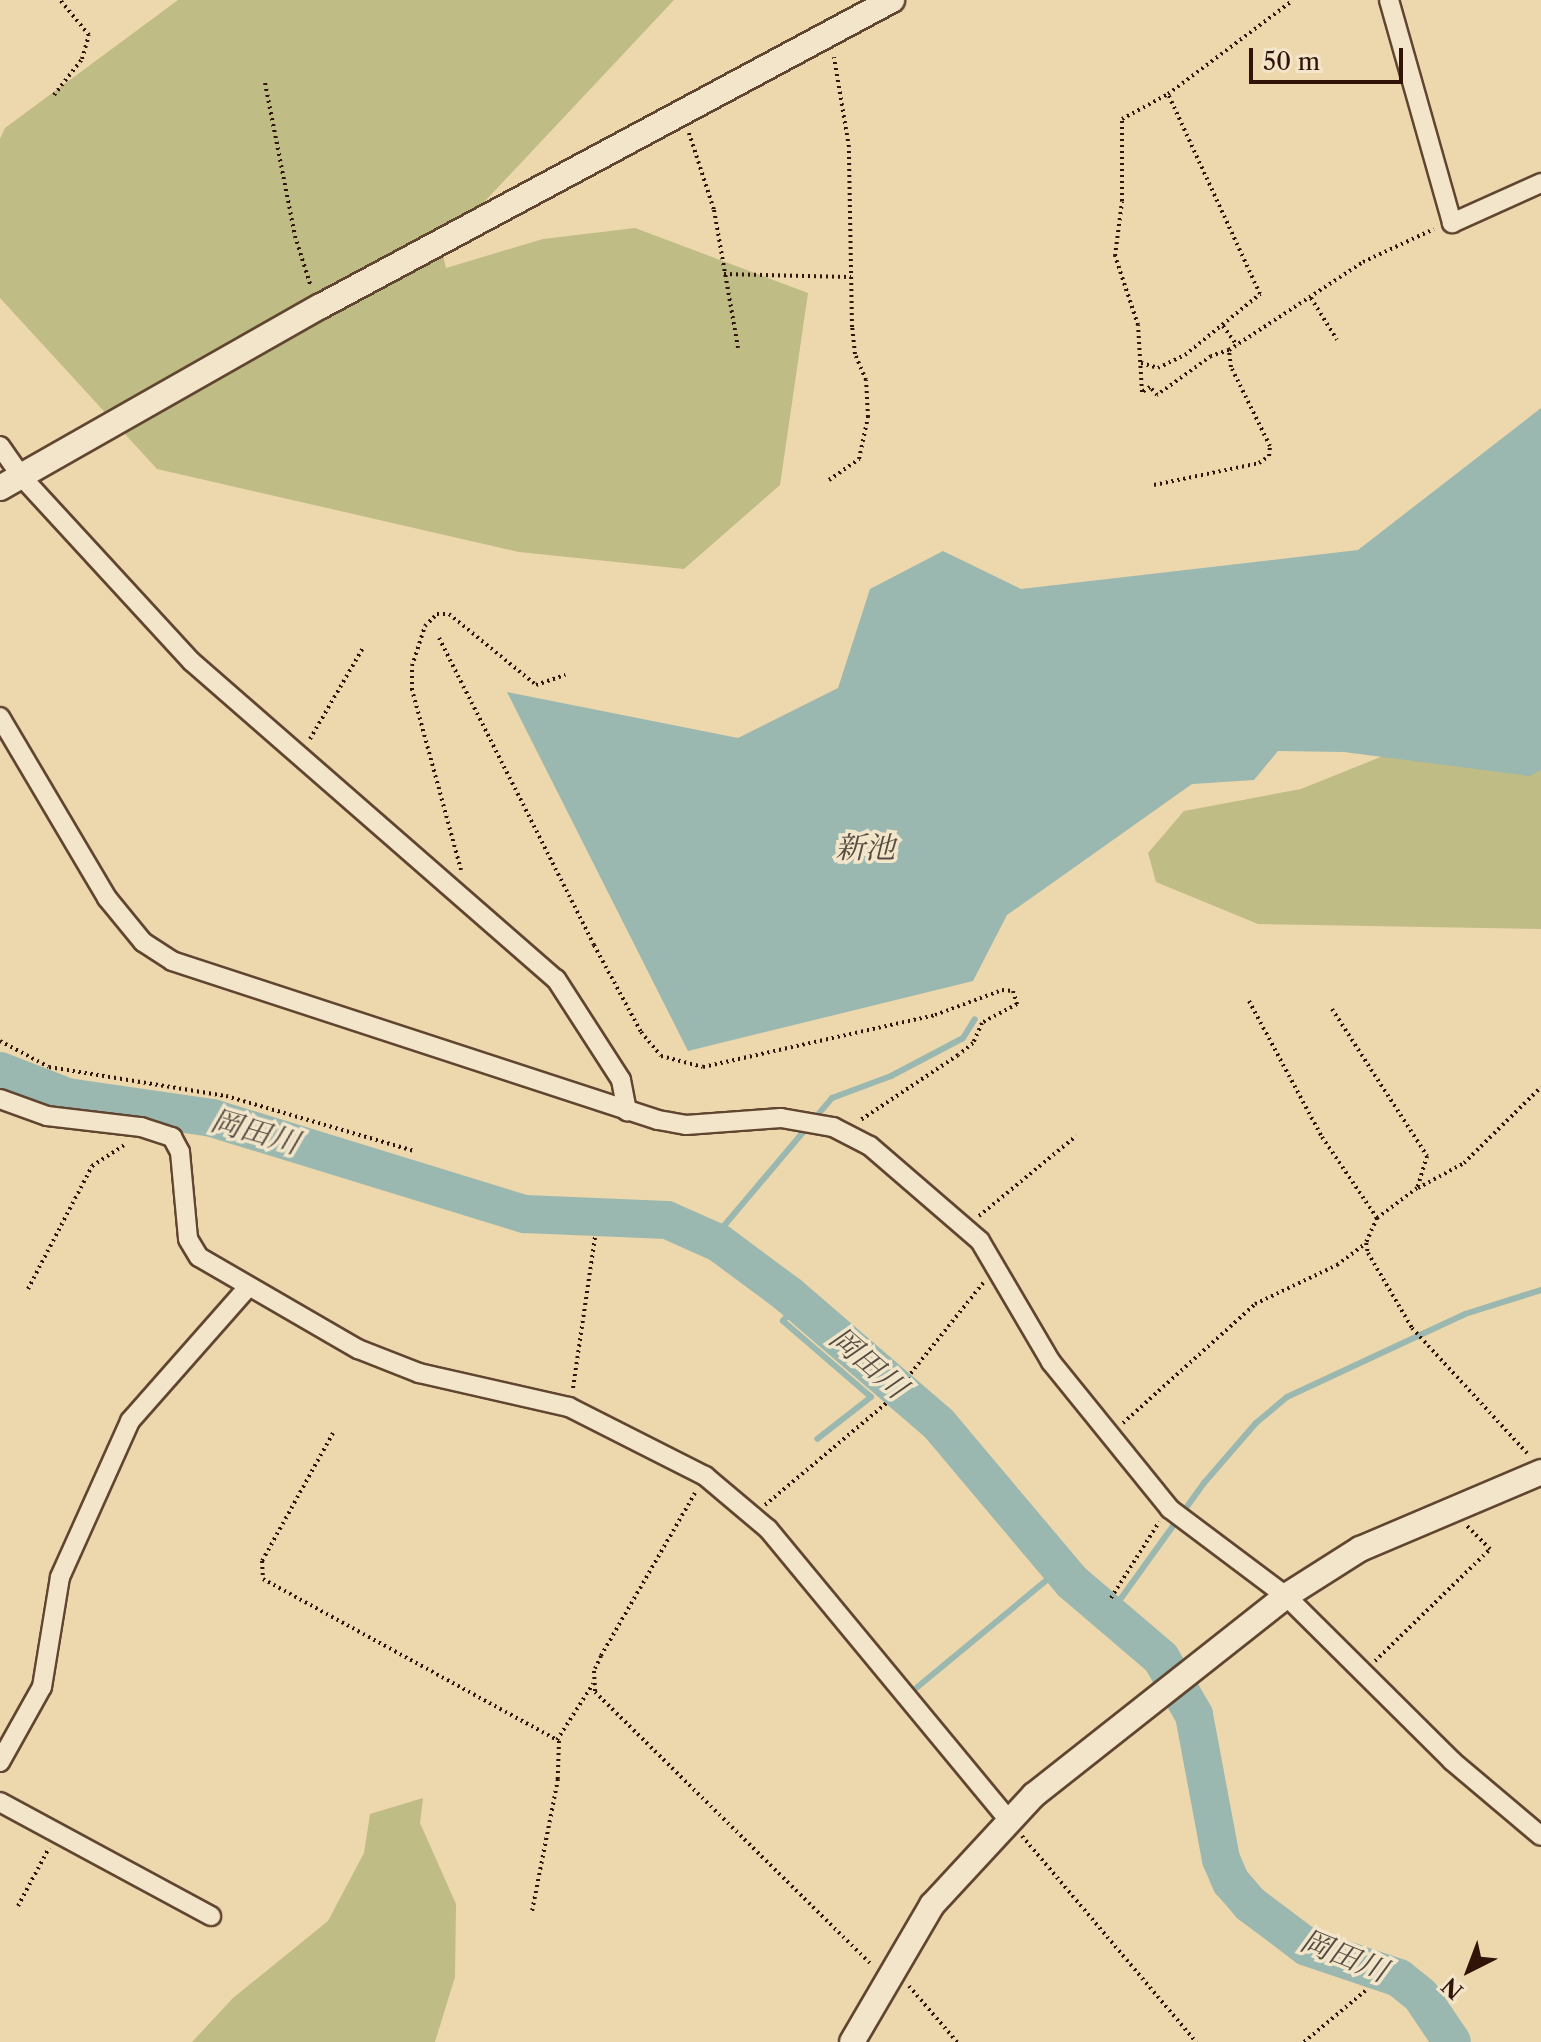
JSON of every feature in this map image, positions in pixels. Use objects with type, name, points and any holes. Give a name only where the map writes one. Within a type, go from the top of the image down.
[{"type":"street","points":[[10,482],[321,306],[892,0]]},
{"type":"street","points":[[1389,0],[1452,223],[1541,183]]},
{"type":"street","points":[[0,446],[10,482],[192,662],[556,979],[621,1080],[627,1111]]},
{"type":"street","points":[[0,717],[107,898],[143,942],[172,961],[627,1111],[686,1125],[781,1118],[833,1127],[882,1155],[966,1227],[997,1268],[1051,1362],[1170,1509],[1286,1596],[1452,1761],[1541,1836]]},
{"type":"street","points":[[0,1099],[47,1116],[158,1130],[172,1137],[180,1152],[188,1239],[209,1265],[358,1349],[419,1373],[569,1407],[705,1476],[753,1515],[1008,1819]]},
{"type":"street","points":[[0,1762],[42,1687],[60,1577],[130,1421],[248,1287]]},
{"type":"street","points":[[852,2042],[890,1972],[932,1905],[1008,1819],[1286,1596],[1360,1549],[1537,1467]]},
{"type":"street","points":[[0,1802],[211,1916]]},
{"type":"path","points":[[54,95],[82,59],[89,35],[60,0]]},
{"type":"path","points":[[1293,0],[1168,94],[1122,119],[1122,201],[1115,256],[1138,325],[1142,392],[1150,387],[1157,395],[1211,356],[1229,350],[1398,242],[1452,223]]},
{"type":"path","points":[[829,33],[848,136],[855,354],[866,380],[867,434],[859,459],[829,480]]},
{"type":"path","points":[[265,83],[295,236],[321,306]]},
{"type":"path","points":[[1140,363],[1158,368],[1223,326],[1260,294],[1168,94]]},
{"type":"path","points":[[682,112],[714,210],[738,348]]},
{"type":"path","points":[[724,274],[851,277]]},
{"type":"path","points":[[1310,297],[1337,340]]},
{"type":"path","points":[[1223,326],[1237,345]]},
{"type":"path","points":[[1154,485],[1259,463],[1269,456],[1270,446],[1231,367],[1229,350]]},
{"type":"path","points":[[450,889],[462,866],[412,690],[412,666],[425,626],[437,614],[449,614],[536,685],[565,675]]},
{"type":"path","points":[[439,638],[594,945],[641,1032],[661,1056],[703,1067],[935,1015],[1002,990],[1013,991],[1017,1004],[982,1023],[973,1043],[875,1108],[849,1135]]},
{"type":"path","points":[[297,756],[363,648]]},
{"type":"path","points":[[1249,1001],[1322,1137],[1377,1218]]},
{"type":"path","points":[[1332,1009],[1423,1148],[1426,1169],[1417,1188]]},
{"type":"path","points":[[0,1041],[49,1067],[226,1096],[414,1151]]},
{"type":"path","points":[[1109,1436],[1255,1304],[1337,1265],[1366,1243],[1377,1218],[1417,1188],[1464,1163],[1541,1087]]},
{"type":"path","points":[[28,1289],[100,1156],[158,1130]]},
{"type":"path","points":[[966,1227],[1076,1136]]},
{"type":"path","points":[[569,1407],[595,1237]]},
{"type":"path","points":[[1366,1243],[1412,1328],[1537,1467]]},
{"type":"path","points":[[907,1378],[997,1268]]},
{"type":"path","points":[[753,1515],[889,1401]]},
{"type":"path","points":[[333,1433],[262,1561],[263,1579],[557,1740]]},
{"type":"path","points":[[532,1912],[558,1779],[557,1740],[593,1684],[601,1656],[705,1476]]},
{"type":"path","points":[[1363,1673],[1490,1549],[1465,1525],[1457,1505]]},
{"type":"path","points":[[1111,1598],[1170,1509]]},
{"type":"path","points":[[593,1684],[595,1692],[871,1964],[890,1972],[957,2042]]},
{"type":"path","points":[[1008,1819],[1196,2042]]},
{"type":"path","points":[[18,1906],[57,1832]]},
{"type":"path","points":[[1304,2042],[1365,1991]]},
{"type":"shaded area","points":[[178,0],[674,0],[441,248],[446,268],[543,239],[635,228],[808,293],[780,485],[684,569],[519,552],[157,469],[0,298],[0,139],[5,128]]},
{"type":"shaded area","points":[[1393,752],[1541,758],[1541,929],[1258,924],[1156,882],[1148,853],[1184,811],[1301,789]]},
{"type":"shaded area","points":[[423,1798],[420,1823],[456,1904],[455,1977],[435,2042],[192,2042],[233,1998],[328,1921],[364,1853],[370,1814]]},
{"type":"water","name":"新池","points":[[1541,408],[1541,770],[1530,776],[1344,752],[1278,751],[1254,780],[1192,784],[1007,915],[973,981],[688,1051],[507,692],[738,738],[838,688],[870,589],[943,551],[1021,589],[1358,550]]},
{"type":"waterway","points":[[712,1240],[832,1098],[891,1076],[963,1038],[975,1019]]},
{"type":"waterway","name":"岡田川","points":[[0,1071],[67,1097],[212,1118],[525,1214],[667,1220],[719,1243],[789,1295],[938,1423],[1072,1582],[1161,1658],[1194,1715],[1221,1859],[1231,1882],[1250,1904],[1307,1947],[1399,1978],[1421,1996],[1452,2042]]},
{"type":"waterway","points":[[1109,1615],[1204,1483],[1256,1423],[1287,1397],[1465,1314],[1541,1290]]},
{"type":"waterway","points":[[799,1303],[783,1321],[871,1397],[817,1439]]},
{"type":"waterway","points":[[915,1689],[1060,1569]]}]
